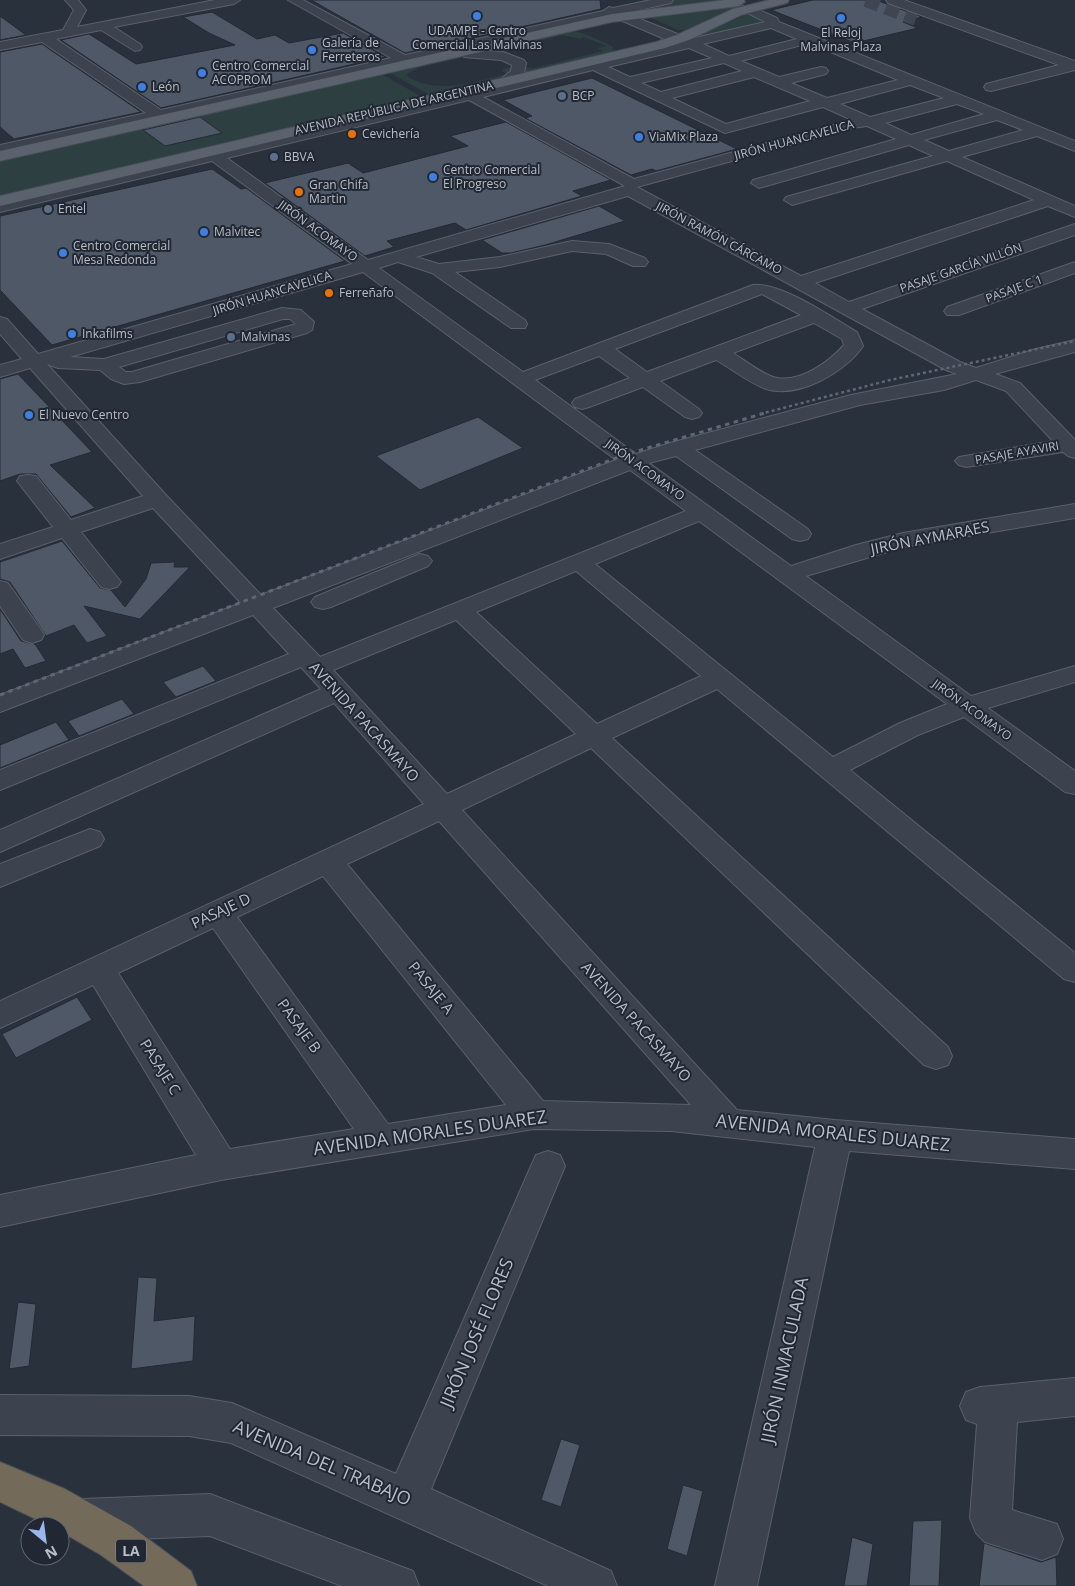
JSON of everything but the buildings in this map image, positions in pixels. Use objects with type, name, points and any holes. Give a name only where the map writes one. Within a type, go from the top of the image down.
[{"type":"highway","name":"LA","points":[[0,1482],[13,1486],[82,1520],[157,1568],[176,1586]]},
{"type":"main road","name":"AVENIDA REPÚBLICA DE ARGENTINA","points":[[0,156],[162,117],[407,62],[427,60],[623,14],[783,0]]},
{"type":"main road","name":"AVENIDA REPÚBLICA DE ARGENTINA","points":[[0,201],[683,40],[721,20],[743,3]]},
{"type":"main road","points":[[697,8],[687,10],[685,13],[701,21],[721,20]]},
{"type":"main road","points":[[561,29],[582,29],[595,33]]},
{"type":"main road","points":[[611,40],[624,48],[615,55]]},
{"type":"street","points":[[68,32],[80,10],[71,0]]},
{"type":"street","points":[[0,46],[234,0]]},
{"type":"street","points":[[294,0],[407,62]]},
{"type":"street","points":[[623,14],[667,0]]},
{"type":"street","points":[[892,0],[1075,66]]},
{"type":"street","points":[[596,2],[909,140],[1065,206]]},
{"type":"street","points":[[743,3],[774,21],[772,24]]},
{"type":"street","name":"AVENIDA REPÚBLICA DE ARGENTINA","points":[[407,62],[623,14]]},
{"type":"street","points":[[916,19],[947,20]]},
{"type":"street","points":[[683,40],[772,24],[1075,146]]},
{"type":"street","points":[[102,26],[135,46]]},
{"type":"street","points":[[44,37],[162,117]]},
{"type":"street","points":[[628,82],[811,39]]},
{"type":"street","name":"AVENIDA REPÚBLICA DE ARGENTINA","points":[[0,207],[593,66],[683,40]]},
{"type":"street","points":[[427,60],[478,53],[503,56],[519,63],[517,73],[504,82]]},
{"type":"street","points":[[593,66],[725,129],[912,80]]},
{"type":"street","points":[[991,86],[1075,66]]},
{"type":"street","points":[[778,82],[821,71]]},
{"type":"street","points":[[567,72],[584,80]]},
{"type":"street","points":[[659,97],[756,72]]},
{"type":"street","name":"JIRÓN RAMÓN CÁRCAMO","points":[[470,95],[953,366],[1013,387],[1071,448]]},
{"type":"street","name":"JIRÓN HUANCAVELICA","points":[[0,371],[36,361],[187,328],[365,265],[851,124],[868,122],[958,99]]},
{"type":"street","points":[[758,183],[997,115]]},
{"type":"street","name":"AVENIDA REPÚBLICA DE ARGENTINA","points":[[0,150],[162,117]]},
{"type":"street","points":[[792,200],[1038,131]]},
{"type":"street","name":"JIRÓN ACOMAYO","points":[[215,156],[1075,785]]},
{"type":"street","points":[[801,282],[1065,206]]},
{"type":"street","name":"PASAJE GARCÍA VILLÓN","points":[[848,308],[1075,228]]},
{"type":"street","points":[[438,268],[500,262],[572,246],[609,250],[639,262]]},
{"type":"street","points":[[396,256],[438,268],[518,324]]},
{"type":"street","name":"PASAJE C 1","points":[[953,311],[1075,267]]},
{"type":"street","points":[[521,379],[753,290],[773,292],[850,336],[854,342],[854,346],[850,351],[828,371],[788,383],[771,384],[717,352]]},
{"type":"street","points":[[36,361],[106,365],[187,328],[282,313],[295,314],[305,322],[305,326],[300,329],[123,379],[106,365]]},
{"type":"street","points":[[582,403],[816,316]]},
{"type":"street","name":"AVENIDA PACASMAYO","points":[[0,322],[157,499],[338,691],[727,1122]]},
{"type":"street","points":[[187,328],[215,354]]},
{"type":"street","points":[[0,722],[262,610],[549,492],[633,461],[677,447],[858,399],[944,384],[1043,353],[1075,346]]},
{"type":"street","points":[[602,348],[692,413]]},
{"type":"street","points":[[677,447],[800,534]]},
{"type":"street","name":"PASAJE AYAVIRI","points":[[966,462],[1071,448]]},
{"type":"street","points":[[28,481],[109,582]]},
{"type":"street","points":[[323,602],[551,506],[555,502],[549,492]]},
{"type":"street","points":[[0,552],[157,499]]},
{"type":"street","points":[[0,781],[310,662],[459,610],[703,512]]},
{"type":"street","name":"JIRÓN AYMARAES","points":[[788,575],[864,550],[903,540],[1069,518]]},
{"type":"street","points":[[579,562],[1075,970]]},
{"type":"street","points":[[0,588],[32,635]]},
{"type":"street","points":[[0,704],[262,610]]},
{"type":"street","points":[[459,610],[936,1056]]},
{"type":"street","points":[[831,769],[909,729],[966,706],[1075,674]]},
{"type":"street","name":"PASAJE D","points":[[0,1015],[720,677]]},
{"type":"street","points":[[0,842],[338,691]]},
{"type":"street","points":[[0,876],[90,839]]},
{"type":"street","name":"PASAJE A","points":[[328,861],[534,1115]]},
{"type":"street","name":"PASAJE B","points":[[218,913],[380,1139]]},
{"type":"street","name":"PASAJE C","points":[[99,969],[221,1165]]},
{"type":"street","name":"AVENIDA MORALES DUAREZ","points":[[3,1202],[534,1115],[612,1115],[727,1122],[835,1135],[1075,1154]]},
{"type":"street","name":"JIRÓN INMACULADA","points":[[736,1586],[835,1135]]},
{"type":"street","name":"JIRÓN JOSÉ FLORES","points":[[406,1499],[548,1166]]},
{"type":"street","points":[[1042,1539],[1000,1527],[991,1518],[989,1405],[1075,1397]]},
{"type":"street","name":"AVENIDA DEL TRABAJO","points":[[0,1415],[189,1416],[232,1423],[406,1499],[596,1586]]},
{"type":"street","points":[[82,1520],[210,1516],[398,1586]]},
{"type":"shaded area","points":[[671,0],[726,0],[640,9]]},
{"type":"shaded area","points":[[748,5],[686,30],[678,30],[651,18]]},
{"type":"shaded area","points":[[747,14],[768,22],[703,39],[698,36]]},
{"type":"shaded area","points":[[572,31],[583,33],[612,46],[614,51],[524,73],[524,67],[535,68],[603,51],[597,48],[607,46],[583,37],[581,39],[562,35],[504,50],[509,52],[482,53],[483,50]]},
{"type":"shaded area","points":[[469,56],[418,68],[407,74],[408,77],[420,82],[444,86],[469,83],[507,74],[502,71],[503,69],[513,67],[510,75],[430,95],[388,72]]},
{"type":"shaded area","points":[[380,73],[422,97],[0,197],[0,160]]},
{"type":"tunnel","points":[[866,0],[916,19]]},
{"type":"railway","points":[[760,414],[890,380],[1075,341]]},
{"type":"railway","points":[[0,695],[624,455],[765,413]]},
{"type":"place","name":"UDAMPE - Centro Comercial Las Malvinas","points":[[477,16]]},
{"type":"place","name":"El Reloj Malvinas Plaza","points":[[841,18]]},
{"type":"place","name":"Galería de Ferreteros","points":[[312,50]]},
{"type":"place","name":"Centro Comercial ACOPROM","points":[[202,73]]},
{"type":"place","name":"León","points":[[142,87]]},
{"type":"place","name":"BCP","points":[[562,96]]},
{"type":"place","name":"Cevichería","points":[[352,134]]},
{"type":"place","name":"ViaMix Plaza","points":[[639,137]]},
{"type":"place","name":"BBVA","points":[[274,157]]},
{"type":"place","name":"Centro Comercial El Progreso","points":[[433,177]]},
{"type":"place","name":"Gran Chifa Martin","points":[[299,192]]},
{"type":"place","name":"Entel","points":[[48,209]]},
{"type":"place","name":"Malvitec","points":[[204,232]]},
{"type":"place","name":"Centro Comercial Mesa Redonda","points":[[63,253]]},
{"type":"place","name":"Ferreñafo","points":[[329,293]]},
{"type":"place","name":"Inkafilms","points":[[72,334]]},
{"type":"place","name":"Malvinas","points":[[231,337]]},
{"type":"place","name":"El Nuevo Centro","points":[[29,415]]}]
